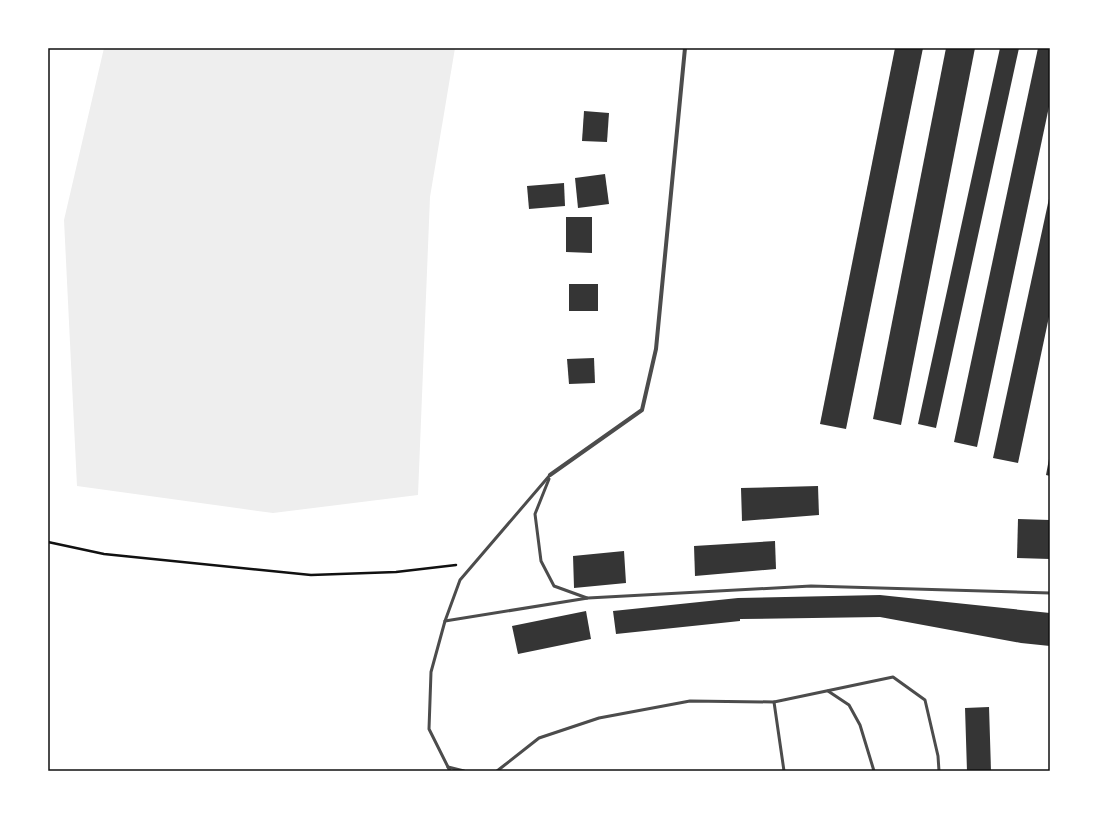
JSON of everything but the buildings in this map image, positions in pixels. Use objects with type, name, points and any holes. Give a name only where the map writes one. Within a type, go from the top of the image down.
[{"type":"street","points":[[550,475],[642,410],[656,350],[685,48]]},
{"type":"lane","points":[[464,771],[449,769],[429,729],[431,672],[445,621],[460,580],[550,475]]},
{"type":"lane","points":[[550,475],[535,514],[541,561],[554,586],[588,598]]},
{"type":"lane","points":[[445,621],[588,598],[811,586],[1050,593]]},
{"type":"lane","points":[[497,771],[539,738],[600,718],[690,701],[774,702],[893,678],[925,700],[938,756],[939,771]]},
{"type":"lane","points":[[827,691],[849,705],[860,725],[874,771]]},
{"type":"lane","points":[[774,702],[784,771]]},
{"type":"path","points":[[48,542],[104,554],[312,575],[396,572],[475,562]]},
{"type":"shaded area","points":[[104,48],[455,48],[430,197],[418,495],[273,513],[77,486],[64,220]]}]
